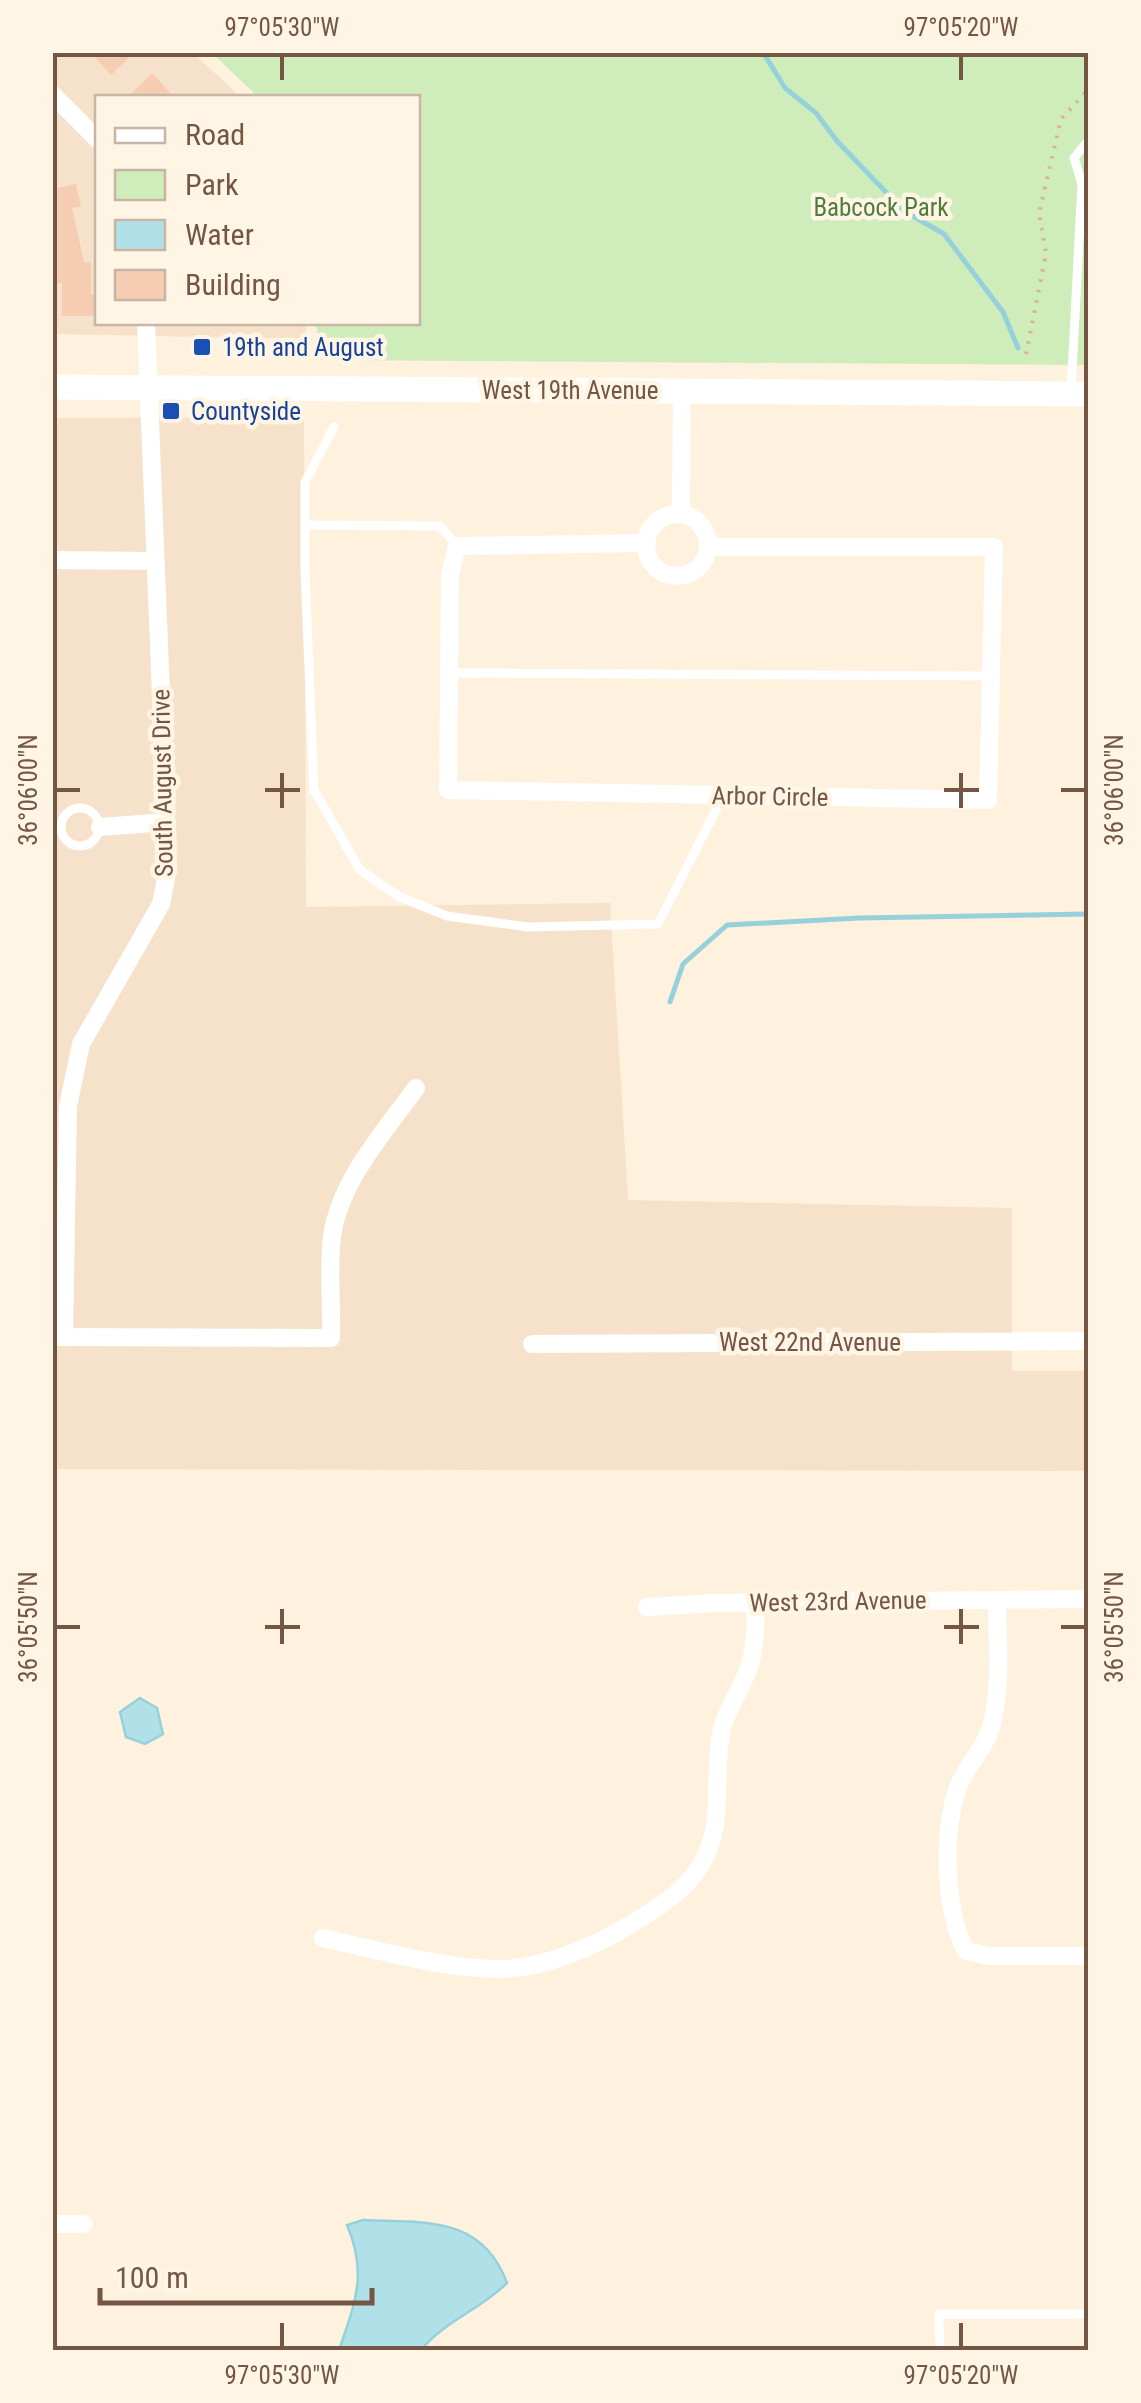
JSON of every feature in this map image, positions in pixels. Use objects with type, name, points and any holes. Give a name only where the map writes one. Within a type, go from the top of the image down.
[{"type":"street","points":[[52,94],[59,114],[95,138]]},
{"type":"street","name":"South August Drive","points":[[58,1337],[68,1106],[81,1044],[161,904],[168,868],[146,325]]},
{"type":"street","name":"West 19th Avenue","points":[[52,386],[1080,393]]},
{"type":"street","points":[[682,390],[682,514]]},
{"type":"street","points":[[672,514],[682,514],[704,529],[708,547],[694,571],[675,576],[658,568],[646,543],[654,524],[672,514]]},
{"type":"street","points":[[456,546],[646,543]]},
{"type":"street","name":"Arbor Circle","points":[[456,546],[450,575],[448,790],[988,800],[994,547],[708,547]]},
{"type":"street","points":[[52,560],[154,561]]},
{"type":"street","points":[[100,827],[168,822]]},
{"type":"street","points":[[58,1337],[331,1338],[332,1236],[340,1205],[366,1159],[416,1088]]},
{"type":"street","name":"West 22nd Avenue","points":[[532,1344],[1088,1341]]},
{"type":"street","name":"West 23rd Avenue","points":[[647,1608],[756,1602],[1088,1598]]},
{"type":"street","points":[[997,1600],[992,1724],[960,1784],[951,1823],[949,1894],[956,1932],[966,1951],[990,1956],[1088,1956]]},
{"type":"street","points":[[323,1938],[454,1964],[523,1967],[592,1944],[669,1901],[695,1876],[709,1850],[716,1766],[724,1725],[749,1668],[756,1602]]},
{"type":"street","points":[[52,2224],[84,2224]]},
{"type":"lane","points":[[1080,393],[1085,185],[1074,158],[1088,141]]},
{"type":"lane","points":[[334,427],[305,482],[314,790],[360,870],[400,897],[447,916],[528,927],[658,924],[724,795]]},
{"type":"lane","points":[[305,526],[440,526],[456,546]]},
{"type":"lane","points":[[448,673],[991,676]]},
{"type":"lane","points":[[85,807],[95,814],[100,827],[92,844],[80,846],[64,840],[61,826],[64,814],[85,807]]},
{"type":"lane","points":[[940,2350],[939,2314],[1088,2314]]},
{"type":"path","points":[[1026,354],[1046,254],[1039,212],[1061,118],[1088,90]]},
{"type":"shaded area","points":[[53,53],[193,53],[239,95],[95,95],[95,325],[305,325],[307,339],[53,334]]},
{"type":"shaded area","points":[[304,417],[306,907],[610,903],[628,1200],[1012,1208],[1012,1371],[1088,1371],[1088,1471],[53,1469],[52,418]]},
{"type":"green space","name":"Babcock Park","points":[[212,53],[1088,53],[1088,365],[321,360],[316,325],[420,325],[420,95],[256,95]]},
{"type":"water","points":[[140,1698],[157,1708],[163,1734],[145,1744],[126,1737],[120,1712]]},
{"type":"water","points":[[363,2220],[429,2223],[467,2234],[483,2245],[507,2283],[421,2350],[339,2350],[354,2303],[358,2274],[347,2225]]},
{"type":"building","points":[[90,52],[135,52],[111,75]]},
{"type":"building","points":[[152,73],[172,95],[130,95]]},
{"type":"building","points":[[76,184],[81,207],[72,208],[84,262],[91,262],[95,316],[62,316],[62,283],[53,283],[52,189]]},
{"type":"waterway","points":[[763,52],[785,88],[816,113],[837,141],[904,211],[944,234],[1003,312],[1018,348]]},
{"type":"waterway","points":[[670,1002],[683,964],[727,925],[1088,914]]},
{"type":"place","name":"19th and August","points":[[202,347]]},
{"type":"place","name":"Countyside","points":[[171,411]]}]
